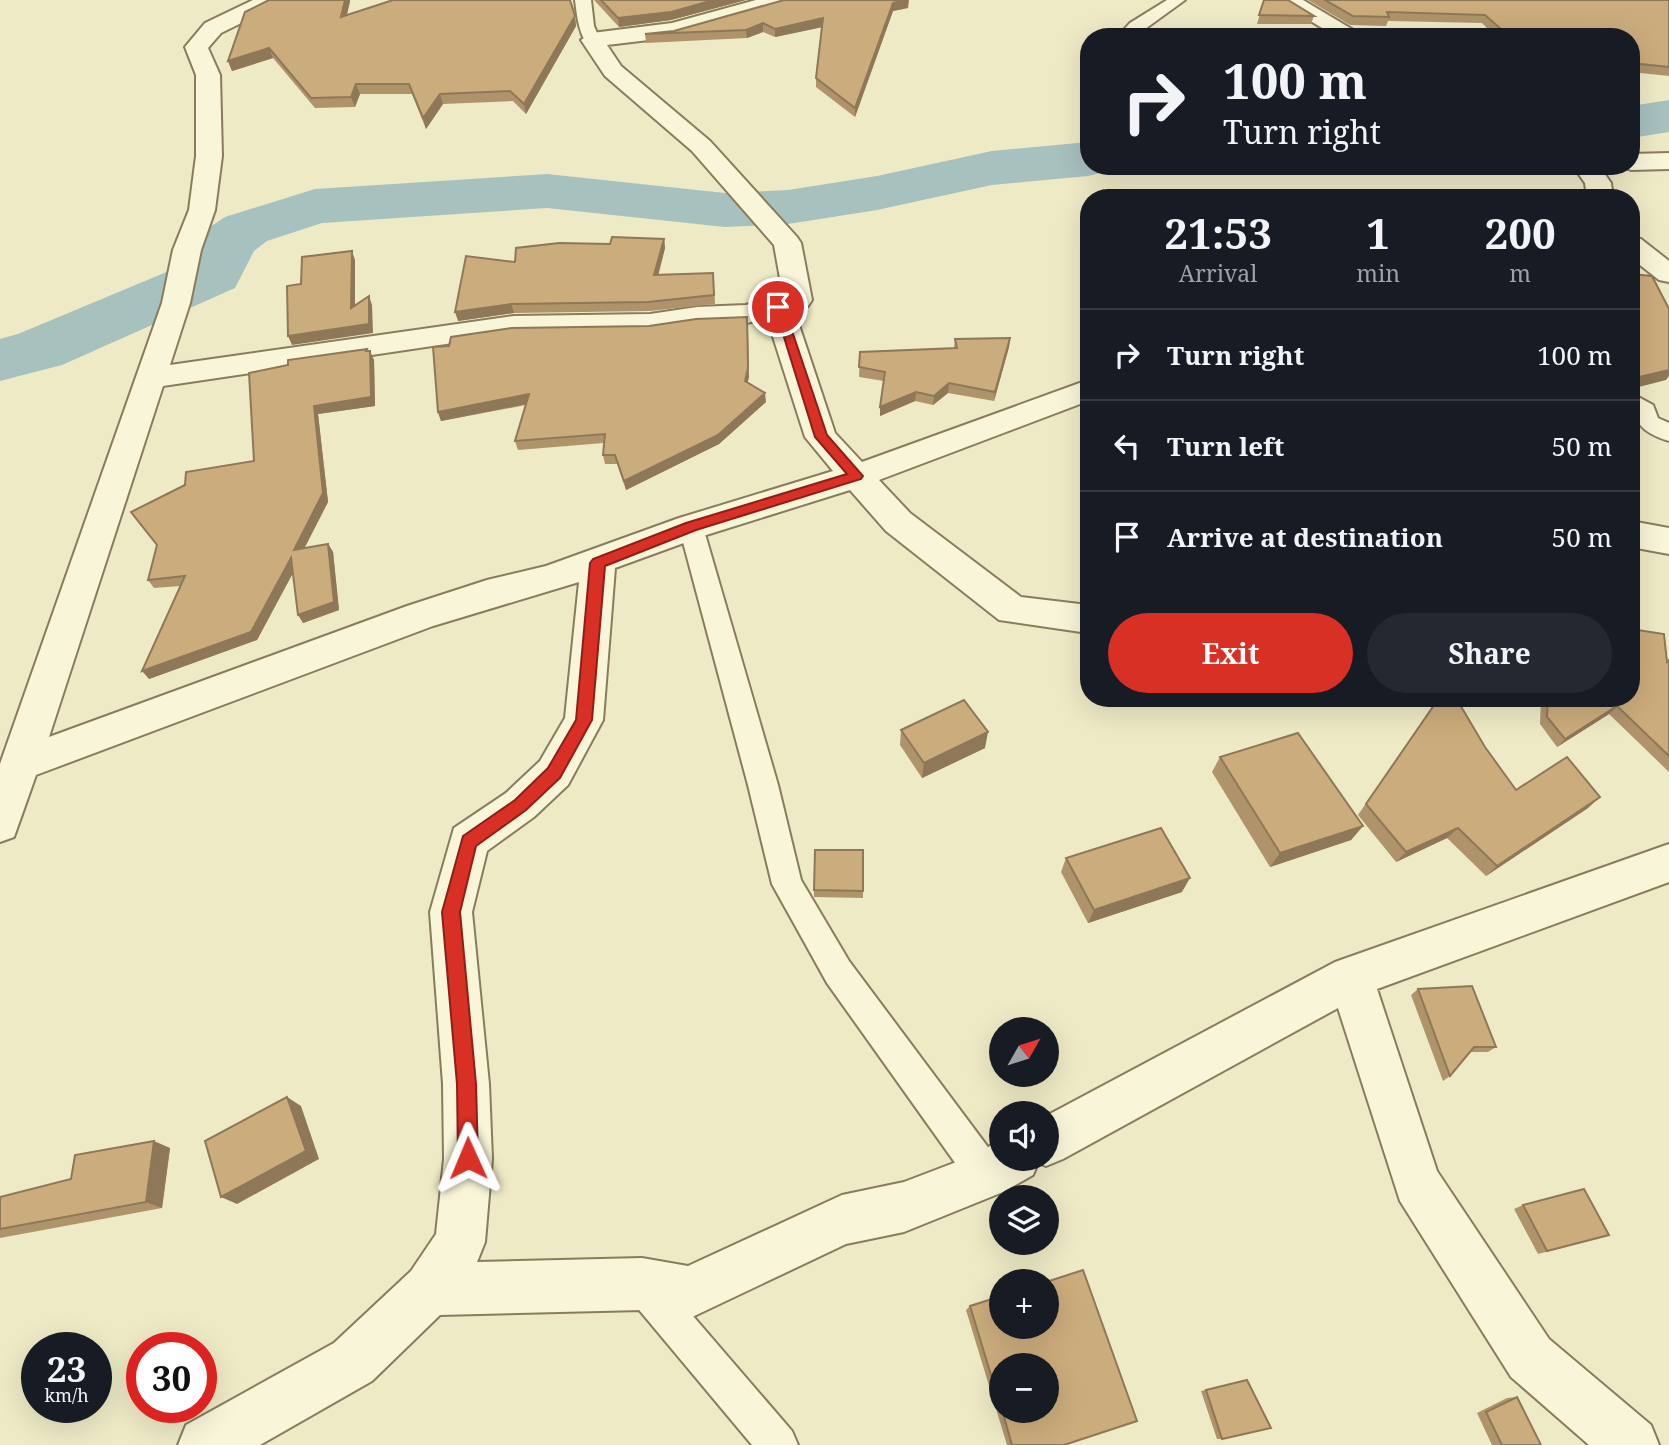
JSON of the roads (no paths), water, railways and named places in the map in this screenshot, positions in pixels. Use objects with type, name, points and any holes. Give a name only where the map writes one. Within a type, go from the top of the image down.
[{"type":"street","points":[[0,824],[176,303],[187,250],[202,210],[210,113],[208,75],[196,47],[213,28],[270,0]]},
{"type":"street","points":[[151,378],[514,325],[650,323],[697,316],[747,314],[799,300],[787,243],[701,146],[613,71],[592,40],[674,30],[780,0]]},
{"type":"street","points":[[1287,0],[1338,28]]},
{"type":"street","points":[[1640,162],[1669,160]]},
{"type":"street","points":[[1640,253],[1669,275]]},
{"type":"street","points":[[778,307],[821,437],[898,522],[1012,610],[1080,618]]},
{"type":"street","points":[[20,764],[409,620],[487,594],[598,563],[691,527],[857,476],[1080,393]]},
{"type":"street","points":[[1640,536],[1669,541]]},
{"type":"street","points":[[206,1445],[353,1362],[429,1289],[460,1242],[468,1158],[466,1084],[451,912],[469,841],[520,805],[554,773],[584,720],[598,563]]},
{"type":"street","points":[[1059,1135],[1351,977],[1669,863]]},
{"type":"street","points":[[1351,977],[1417,1184],[1530,1358],[1631,1445]]},
{"type":"street","points":[[429,1289],[642,1284],[690,1292],[842,1220],[904,1207],[991,1171]]},
{"type":"lane","points":[[583,0],[586,26],[592,40]]},
{"type":"lane","points":[[1133,28],[1162,13],[1177,0]]},
{"type":"lane","points":[[1640,407],[1645,410],[1647,422],[1669,433]]},
{"type":"lane","points":[[691,527],[763,785],[787,884],[838,972],[989,1153]]},
{"type":"lane","points":[[642,1284],[778,1445]]},
{"type":"waterway","points":[[1640,121],[1669,116]]},
{"type":"waterway","points":[[0,360],[39,350],[213,275],[228,242],[246,229],[315,206],[547,191],[725,210],[788,207],[877,193],[992,168],[1080,160]]}]
